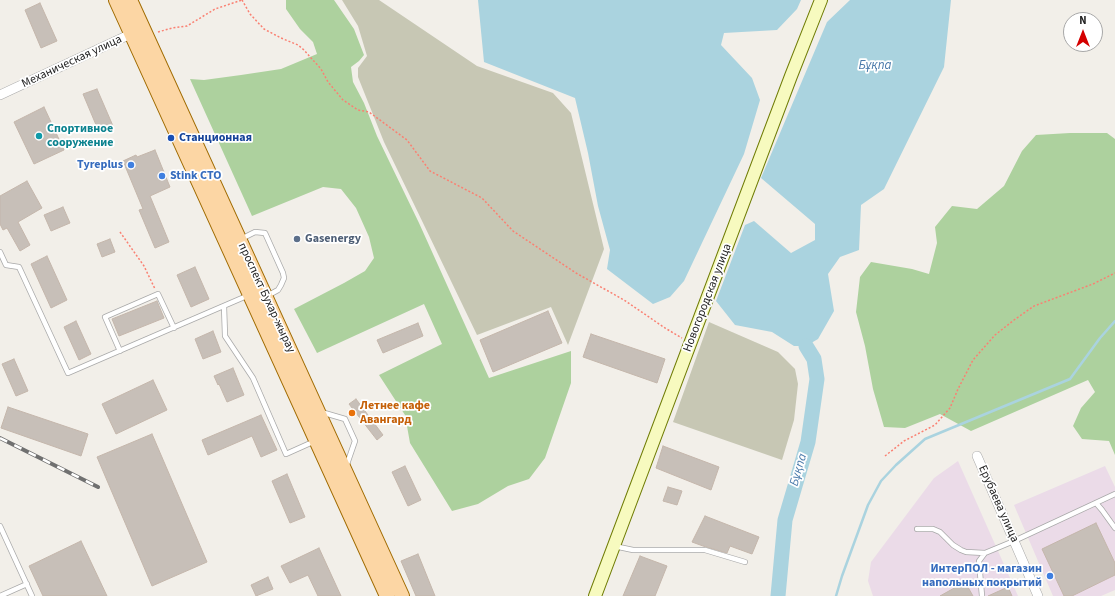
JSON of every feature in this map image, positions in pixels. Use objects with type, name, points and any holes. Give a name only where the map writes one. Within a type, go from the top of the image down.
[{"type":"main road","name":"проспект Бухар-жырау","points":[[116,0],[140,32],[239,239],[318,410],[322,437],[345,471],[402,596]]},
{"type":"main road","name":"проспект Бухар-жырау","points":[[130,0],[140,32],[250,295],[322,437],[387,596]]},
{"type":"street","name":"Новогородская улица","points":[[595,596],[821,0]]},
{"type":"street","name":"Механическая улица","points":[[0,95],[140,32]]},
{"type":"street","name":"Ерубаева улица","points":[[977,456],[1038,596]]},
{"type":"lane","points":[[239,239],[255,232],[265,233],[284,278],[278,290],[266,297]]},
{"type":"lane","points":[[0,252],[6,265],[19,267],[68,373],[250,295]]},
{"type":"lane","points":[[120,351],[105,317],[158,294],[174,328]]},
{"type":"lane","points":[[224,306],[225,336],[253,378],[286,454],[322,437]]},
{"type":"lane","points":[[318,410],[344,419],[355,441],[345,471]]},
{"type":"lane","points":[[917,529],[933,529],[940,532],[953,545],[966,552],[985,553],[1115,494]]},
{"type":"lane","points":[[1096,503],[1115,528]]},
{"type":"lane","points":[[0,526],[32,596]]},
{"type":"lane","points":[[614,546],[633,550],[705,550],[745,562]]},
{"type":"lane","points":[[982,596],[980,561],[985,553]]},
{"type":"lane","points":[[0,596],[27,584]]},
{"type":"path","points":[[140,32],[187,26],[215,10],[242,0],[250,14],[264,29],[298,45],[304,50],[321,69],[328,82],[343,100],[358,110],[369,112],[407,140],[430,171],[482,198],[513,231],[576,273],[624,300],[664,328],[691,342]]},
{"type":"path","points":[[120,232],[144,266],[158,294]]},
{"type":"path","points":[[885,456],[904,441],[935,425],[950,408],[973,360],[995,335],[1034,306],[1092,284],[1115,273]]},
{"type":"shaded area","points":[[342,0],[379,0],[477,66],[553,93],[571,113],[604,249],[568,345],[551,307],[477,335],[384,142],[358,77],[358,68],[367,56],[358,26]]},
{"type":"shaded area","points":[[709,322],[778,352],[795,369],[798,384],[794,420],[782,460],[673,422]]},
{"type":"shaded area","points":[[958,461],[1018,596],[873,596],[868,581],[871,562],[934,478]]},
{"type":"shaded area","points":[[1105,466],[1115,487],[1115,590],[1101,596],[1053,596],[1014,505]]},
{"type":"green space","points":[[286,0],[334,0],[354,29],[364,55],[351,67],[353,82],[364,103],[377,136],[419,223],[489,378],[571,351],[571,383],[545,458],[529,479],[508,486],[478,504],[452,511],[410,443],[405,415],[379,375],[442,344],[424,304],[317,353],[294,309],[365,271],[374,258],[369,237],[356,208],[341,189],[323,187],[252,216],[190,79],[204,80],[281,69],[317,54],[313,42],[300,29],[286,9]]},
{"type":"green space","points":[[1107,133],[1115,139],[1115,455],[1109,441],[1082,439],[1073,426],[1081,408],[1095,392],[1088,380],[971,431],[940,414],[905,428],[884,427],[873,389],[865,346],[856,312],[860,277],[871,262],[912,269],[929,274],[937,243],[935,227],[952,206],[977,209],[1004,186],[1022,151],[1036,135]]},
{"type":"water","points":[[478,0],[801,0],[797,9],[777,30],[724,33],[721,45],[752,78],[760,100],[744,154],[684,281],[670,297],[653,304],[607,269],[610,250],[598,206],[588,153],[575,98],[484,62]]},
{"type":"water","name":"Бұқпа","points":[[850,0],[951,0],[944,67],[884,189],[861,205],[859,250],[840,257],[828,274],[834,311],[818,339],[806,346],[794,346],[772,332],[735,325],[716,301],[745,225],[754,221],[791,253],[815,240],[815,224],[761,178],[827,22]]},
{"type":"building","points":[[40,3],[57,41],[41,48],[25,10]]},
{"type":"building","points":[[97,89],[113,126],[99,132],[83,94]]},
{"type":"building","name":"Спортивное сооружение","points":[[44,107],[64,150],[34,164],[14,122]]},
{"type":"building","points":[[155,150],[170,187],[150,196],[169,242],[155,248],[139,210],[143,209],[123,161],[136,155],[137,157]]},
{"type":"building","points":[[27,181],[42,208],[18,222],[30,245],[20,251],[7,228],[3,230],[0,224],[0,196]]},
{"type":"building","points":[[63,207],[70,223],[51,231],[44,215]]},
{"type":"building","points":[[110,239],[115,252],[102,257],[97,244]]},
{"type":"building","points":[[47,256],[67,300],[51,308],[31,264]]},
{"type":"building","points":[[195,267],[209,299],[191,307],[177,275]]},
{"type":"building","points":[[157,301],[164,318],[119,336],[112,319]]},
{"type":"building","points":[[548,311],[562,343],[493,372],[480,340]]},
{"type":"building","points":[[76,321],[91,354],[79,360],[64,327]]},
{"type":"building","points":[[418,323],[423,336],[383,353],[377,340]]},
{"type":"building","points":[[213,331],[221,352],[203,359],[195,339]]},
{"type":"building","points":[[591,334],[665,359],[657,383],[583,357]]},
{"type":"building","points":[[14,359],[28,391],[16,396],[2,364]]},
{"type":"building","points":[[233,368],[244,395],[227,402],[214,376]]},
{"type":"building","points":[[153,380],[167,410],[116,434],[102,404]]},
{"type":"building","points":[[356,399],[383,435],[377,440],[349,404]]},
{"type":"building","points":[[8,407],[88,434],[81,456],[1,428]]},
{"type":"building","points":[[261,415],[277,450],[261,457],[252,436],[208,455],[202,440]]},
{"type":"building","points":[[152,434],[207,562],[152,586],[97,457]]},
{"type":"building","points":[[663,446],[719,467],[711,490],[656,468]]},
{"type":"building","points":[[405,466],[421,500],[408,506],[392,472]]},
{"type":"building","points":[[287,474],[305,517],[290,523],[272,481]]},
{"type":"building","points":[[668,487],[682,491],[677,505],[663,501]]},
{"type":"building","points":[[705,516],[759,537],[752,554],[730,546],[727,553],[692,542]]},
{"type":"building","points":[[1096,523],[1115,563],[1115,575],[1072,596],[1064,596],[1042,549]]},
{"type":"building","points":[[81,541],[107,596],[43,596],[29,566]]},
{"type":"building","points":[[319,548],[341,596],[318,596],[308,575],[290,583],[281,566]]},
{"type":"building","points":[[418,554],[435,596],[416,596],[401,561]]},
{"type":"building","points":[[640,556],[667,566],[655,596],[623,596]]},
{"type":"building","points":[[268,577],[273,589],[256,596],[251,585]]},
{"type":"building","points":[[965,582],[973,596],[940,596]]},
{"type":"building","points":[[1008,587],[1012,596],[988,596]]},
{"type":"waterway","points":[[836,596],[868,505],[881,481],[896,465],[925,439],[1070,379],[1100,338],[1115,321]]},
{"type":"waterway","name":"Бұқпа","points":[[778,596],[785,520],[808,442],[817,379],[814,359],[806,346]]},
{"type":"railway","points":[[0,438],[98,487]]},
{"type":"place","name":"Спортивное сооружение","points":[[39,136]]},
{"type":"place","name":"Станционная","points":[[171,138]]},
{"type":"place","name":"Tyreplus","points":[[131,165]]},
{"type":"place","name":"Stink СТО","points":[[162,176]]},
{"type":"place","name":"Gasenergy","points":[[297,239]]},
{"type":"place","name":"Летнее кафе Авангард","points":[[352,413]]},
{"type":"place","name":"ИнтерПОЛ - магазин напольных покрытий","points":[[1050,576]]}]
